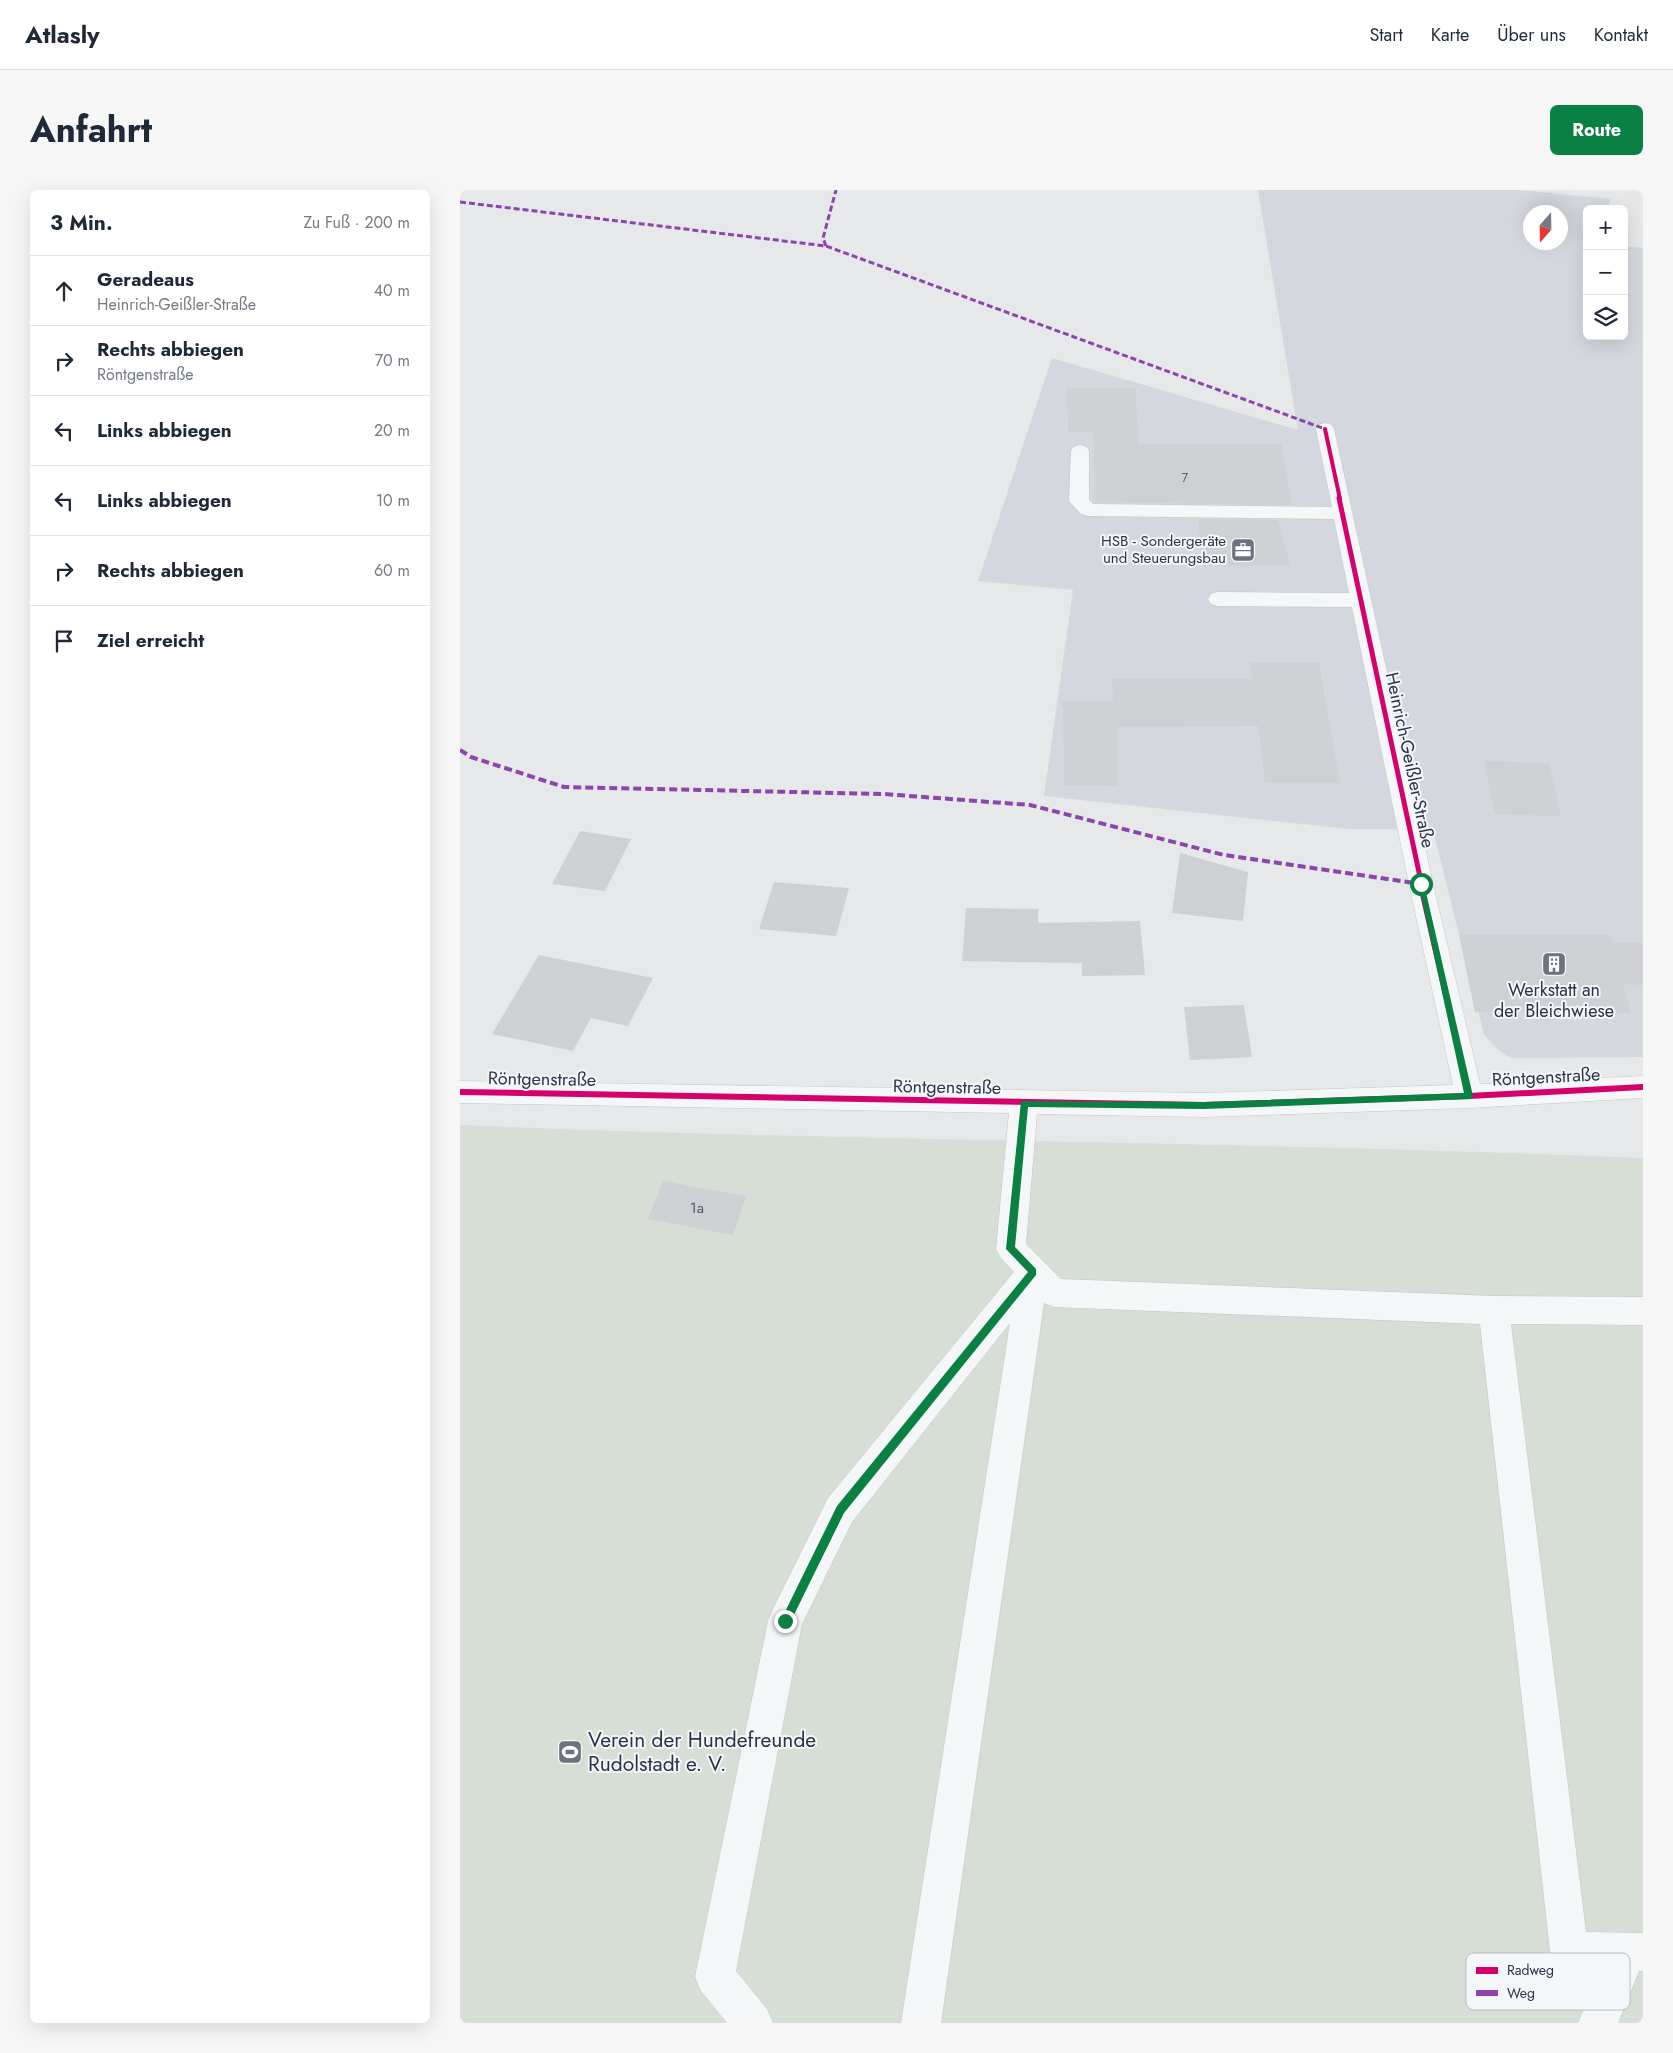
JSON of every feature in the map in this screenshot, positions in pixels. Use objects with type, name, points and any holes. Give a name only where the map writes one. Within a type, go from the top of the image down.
[{"type":"street","name":"Heinrich-Geißler-Straße","points":[[1325,429],[1419,876],[1469,1096]]},
{"type":"street","points":[[1080,450],[1079,500],[1088,510],[1343,513]]},
{"type":"street","points":[[1218,599],[1362,600]]},
{"type":"street","name":"Röntgenstraße","points":[[460,1092],[1204,1106],[1643,1087]]},
{"type":"street","points":[[1024,1103],[1011,1249],[1054,1293],[1494,1310],[1643,1311]]},
{"type":"street","points":[[753,2023],[715,1977],[785,1621],[840,1510],[1033,1272]]},
{"type":"street","points":[[922,2023],[1033,1272]]},
{"type":"street","points":[[1494,1310],[1569,1951],[1636,1952],[1630,1963]]},
{"type":"street","points":[[1598,2023],[1605,2010]]},
{"type":"shaded area","points":[[1258,190],[1519,190],[1610,199],[1609,205],[1583,205],[1583,340],[1628,340],[1628,246],[1643,248],[1643,1057],[1511,1058],[1498,1050],[1484,1035],[1433,830],[1348,829],[1044,796],[1073,590],[978,581],[1052,358],[1298,430]]},
{"type":"shaded area","points":[[460,1125],[756,1135],[1495,1152],[1643,1158],[1643,2023],[460,2023]]},
{"type":"building","points":[[1067,388],[1135,388],[1139,444],[1281,444],[1292,505],[1096,502],[1093,432],[1068,432]]},
{"type":"building","points":[[1198,519],[1278,520],[1290,565],[1203,566]]},
{"type":"building","points":[[1250,663],[1319,663],[1340,783],[1265,783],[1258,726],[1117,727],[1118,786],[1064,785],[1063,701],[1113,701],[1112,679],[1252,679]]},
{"type":"building","points":[[1484,761],[1549,763],[1561,816],[1495,814]]},
{"type":"building","points":[[580,831],[631,839],[605,891],[552,884]]},
{"type":"building","points":[[1180,853],[1248,872],[1243,921],[1172,913]]},
{"type":"building","points":[[774,882],[849,888],[836,936],[759,929]]},
{"type":"building","points":[[966,908],[1038,909],[1038,923],[1140,921],[1145,975],[1082,976],[1082,963],[962,961]]},
{"type":"building","name":"Werkstatt an der Bleichwiese","points":[[1459,935],[1611,935],[1613,943],[1643,943],[1643,985],[1623,984],[1631,1013],[1475,1012]]},
{"type":"building","points":[[539,955],[653,978],[628,1026],[591,1018],[573,1051],[492,1034]]},
{"type":"building","points":[[1244,1005],[1252,1057],[1190,1060],[1184,1007]]},
{"type":"building","points":[[663,1181],[746,1196],[733,1235],[648,1219]]},
{"type":"marked path","points":[[826,246],[823,238],[836,190]]},
{"type":"marked path","points":[[460,202],[826,246],[1325,429]]},
{"type":"marked path","points":[[460,750],[471,757],[564,787],[884,794],[1030,805],[1224,855],[1421,884]]},
{"type":"cycle path","points":[[1325,429],[1421,884],[1469,1096]]},
{"type":"cycle path","points":[[460,1092],[1204,1105],[1469,1096],[1643,1087]]},
{"type":"place","name":"HSB - Sondergeräte und Steuerungsbau","points":[[1243,550]]},
{"type":"place","name":"Werkstatt an der Bleichwiese","points":[[1554,964]]},
{"type":"place","name":"Verein der Hundefreunde Rudolstadt e. V.","points":[[570,1752]]},
{"type":"route","points":[[785,1621],[840,1510],[1033,1272],[1011,1249],[1024,1103],[1204,1106],[1469,1096],[1421,884]]}]
